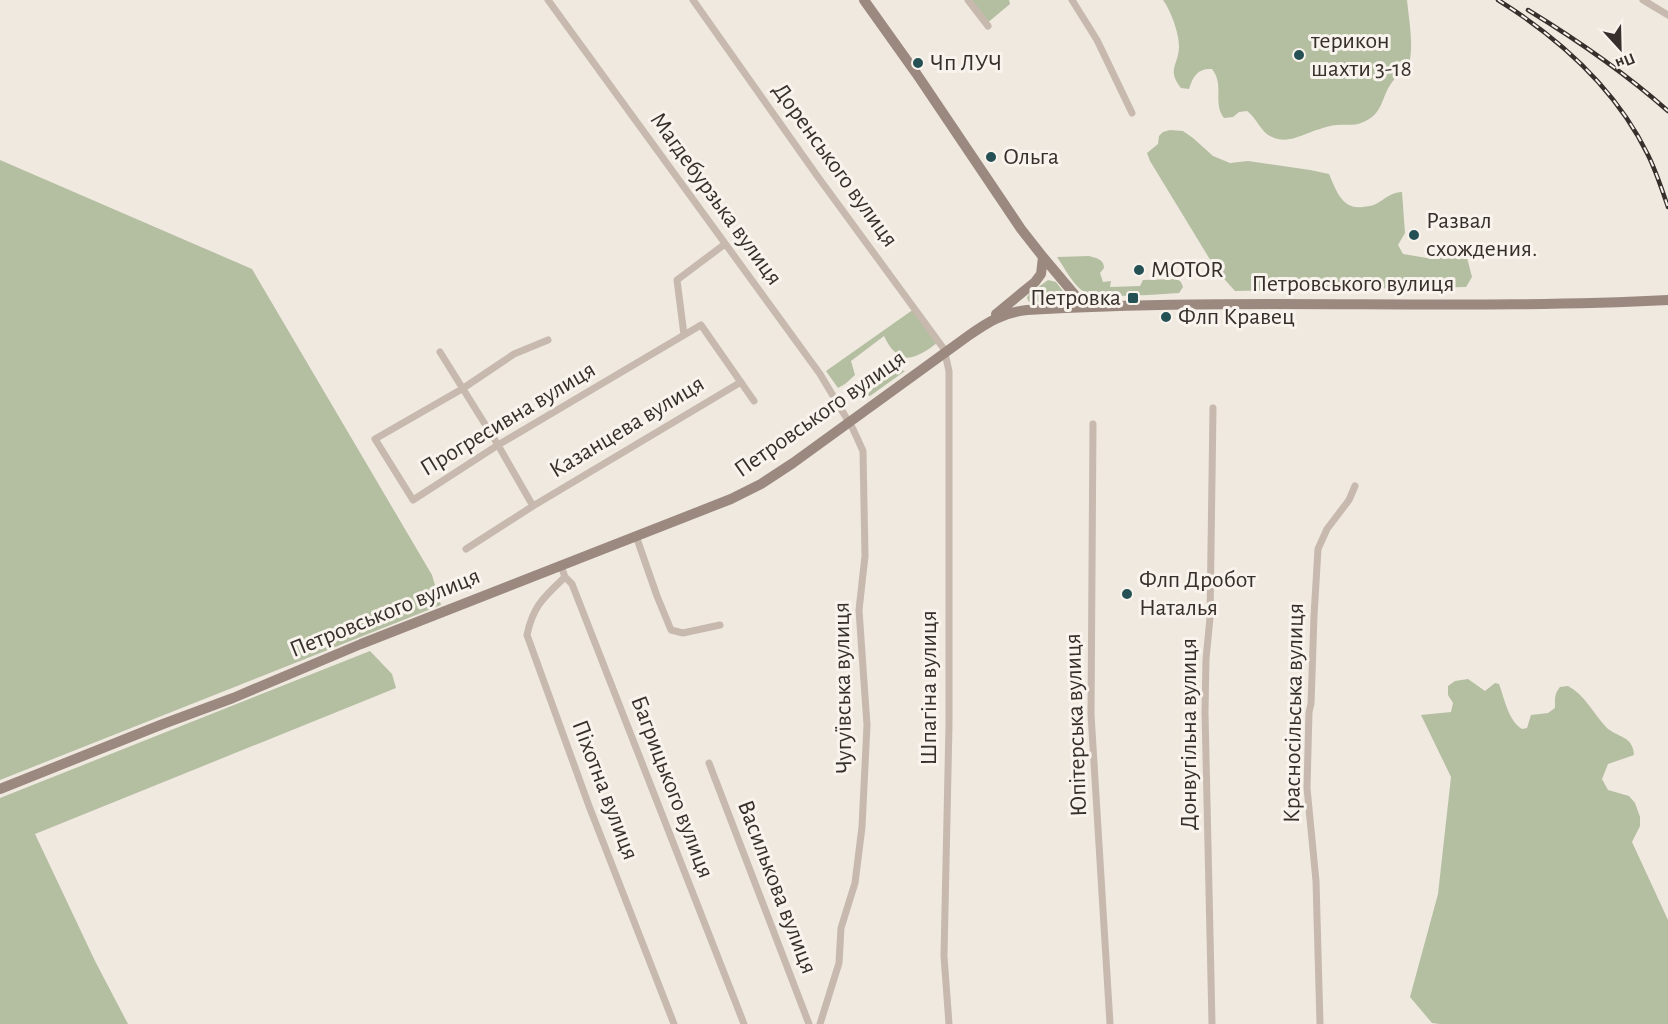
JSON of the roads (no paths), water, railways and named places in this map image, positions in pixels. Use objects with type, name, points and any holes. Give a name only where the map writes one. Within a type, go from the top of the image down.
[{"type":"main road","points":[[864,0],[1015,219],[1085,307]]},
{"type":"main road","points":[[968,336],[1026,291],[1041,274],[1043,257]]},
{"type":"main road","points":[[1026,291],[1024,301],[1027,310]]},
{"type":"main road","name":"Петровського вулиця","points":[[0,789],[233,698],[370,640],[731,499],[761,484],[945,352],[1002,315],[1027,310],[1186,304],[1531,305],[1668,300]]},
{"type":"street","name":"Магдебурзька вулиця","points":[[548,0],[820,374],[849,422]]},
{"type":"street","name":"Доренського вулиця","points":[[693,0],[945,352]]},
{"type":"street","points":[[968,0],[988,26]]},
{"type":"street","points":[[1072,0],[1097,40],[1132,113]]},
{"type":"street","points":[[1643,0],[1668,15]]},
{"type":"street","points":[[684,335],[677,280],[725,244]]},
{"type":"street","name":"Прогресивна вулиця","points":[[462,389],[375,439],[413,500],[498,445],[701,325],[754,401]]},
{"type":"street","points":[[462,389],[514,354],[548,340]]},
{"type":"street","name":"Казанцева вулиця","points":[[440,352],[533,506]]},
{"type":"street","name":"Шпагіна вулиця","points":[[945,352],[949,371],[949,725],[944,956],[949,1024]]},
{"type":"street","name":"Казанцева вулиця","points":[[466,549],[533,506],[741,382]]},
{"type":"street","name":"Донвугільна вулиця","points":[[1212,1024],[1205,712],[1210,618],[1213,408]]},
{"type":"street","name":"Чугуївська вулиця","points":[[820,1024],[839,963],[841,928],[855,884],[862,827],[867,725],[859,610],[865,556],[863,451],[849,422]]},
{"type":"street","name":"Юпітерська вулиця","points":[[1093,424],[1091,714],[1110,1024]]},
{"type":"street","name":"Красносільська вулиця","points":[[1320,1024],[1316,882],[1307,789],[1315,593],[1318,549],[1327,529],[1349,500],[1355,486]]},
{"type":"street","points":[[636,536],[671,630],[683,633],[720,625]]},
{"type":"street","name":"Багрицького вулиця","points":[[561,566],[565,577],[572,584],[744,1024]]},
{"type":"street","name":"Піхотна вулиця","points":[[565,577],[544,597],[531,617],[526,635],[589,806],[674,1024]]},
{"type":"street","name":"Василькова вулиця","points":[[709,764],[809,1024]]},
{"type":"railway","points":[[1498,0],[1564,48],[1603,87],[1635,131],[1648,155],[1668,207]]},
{"type":"railway","points":[[1528,10],[1600,57],[1668,111]]},
{"type":"place","name":"терикон шахти 3-18","points":[[1299,55]]},
{"type":"place","name":"Чп ЛУЧ","points":[[918,63]]},
{"type":"place","name":"Ольга","points":[[991,157]]},
{"type":"place","name":"Развал схождения.","points":[[1414,235]]},
{"type":"place","name":"MOTOR","points":[[1139,270]]},
{"type":"place","name":"Петровка","points":[[1133,298]]},
{"type":"place","name":"Флп Кравец","points":[[1166,317]]},
{"type":"place","name":"Флп Дробот Наталья","points":[[1127,594]]}]
